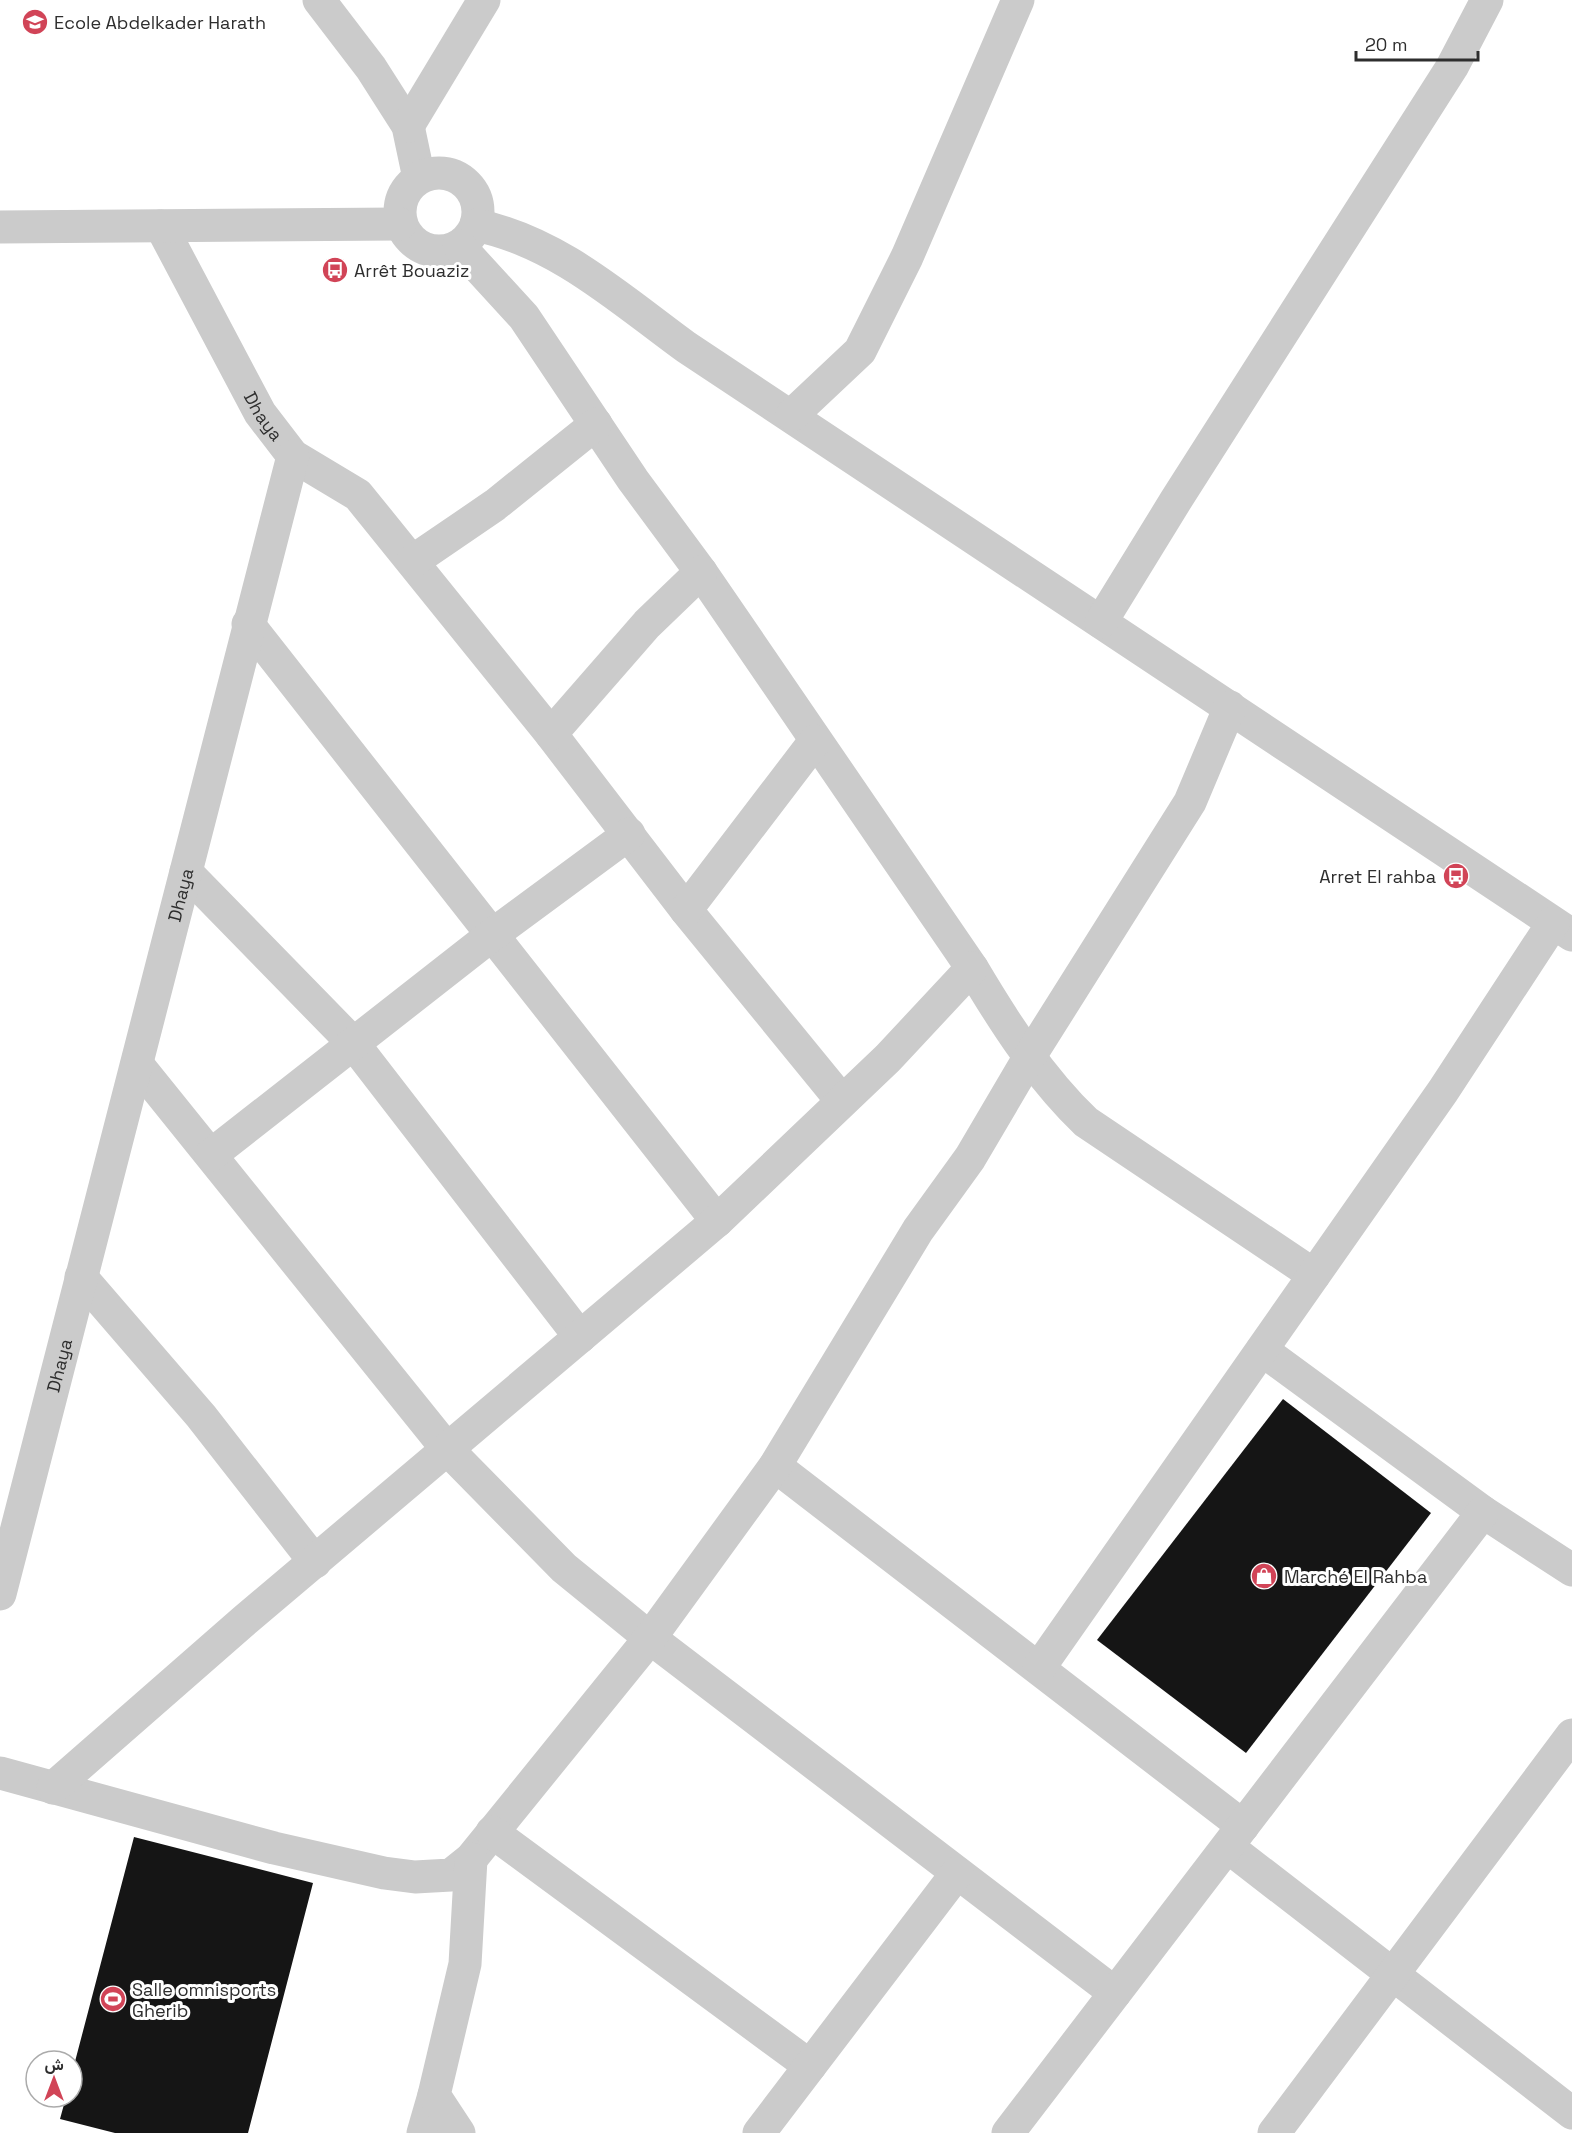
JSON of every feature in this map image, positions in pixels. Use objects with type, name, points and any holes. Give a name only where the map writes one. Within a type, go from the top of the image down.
[{"type":"street","points":[[320,0],[371,69],[408,126],[419,178]]},
{"type":"street","points":[[408,126],[484,0]]},
{"type":"street","points":[[792,415],[860,351],[907,257],[1018,0]]},
{"type":"street","points":[[1101,622],[1176,500],[1452,67],[1487,0]]},
{"type":"street","points":[[1040,1668],[1443,1091],[1563,929],[792,415],[686,347],[596,280],[542,246],[505,231],[468,236],[435,251],[423,248],[412,241],[400,224],[401,202],[407,188],[419,178],[442,173],[464,182],[477,201],[468,236],[633,480],[701,572],[972,968],[996,1008],[1058,1095],[1086,1122],[1314,1275]]},
{"type":"street","points":[[0,227],[400,224]]},
{"type":"street","name":"Dhaya","points":[[0,1594],[293,456],[260,413],[161,226]]},
{"type":"street","points":[[412,561],[495,505],[596,424]]},
{"type":"street","points":[[293,456],[358,495],[550,734],[686,910],[842,1101]]},
{"type":"street","points":[[550,734],[647,624],[701,572]]},
{"type":"street","points":[[248,624],[717,1221]]},
{"type":"street","points":[[0,1773],[274,1848],[384,1873],[415,1877],[451,1875],[471,1859],[650,1638],[775,1466],[918,1230],[970,1158],[1030,1056],[1190,802],[1230,707]]},
{"type":"street","points":[[686,910],[815,741]]},
{"type":"street","points":[[212,1155],[492,935],[629,834]]},
{"type":"street","points":[[186,872],[353,1043],[580,1337]]},
{"type":"street","points":[[53,1788],[447,1449],[717,1221],[888,1058],[972,968]]},
{"type":"street","points":[[136,1064],[212,1155],[262,1222],[447,1449],[564,1568],[650,1638],[1115,1993]]},
{"type":"street","points":[[81,1278],[201,1416],[315,1562]]},
{"type":"street","points":[[1262,1350],[1483,1512],[1572,1570]]},
{"type":"street","points":[[775,1466],[1040,1668],[1393,1974],[1572,2112]]},
{"type":"street","points":[[1008,2133],[1483,1512]]},
{"type":"street","points":[[1274,2133],[1572,1735]]},
{"type":"street","points":[[492,1832],[810,2066]]},
{"type":"street","points":[[423,2133],[435,2095],[465,1964],[471,1859]]},
{"type":"street","points":[[759,2133],[957,1873]]},
{"type":"street","points":[[435,2095],[459,2133]]},
{"type":"building","name":"Marché El Rahba","points":[[1283,1399],[1431,1513],[1246,1753],[1097,1640]]},
{"type":"building","points":[[134,1837],[313,1883],[248,2133],[115,2133],[60,2119],[63,2109],[84,2109],[84,2049],[78,2049]]},
{"type":"place","name":"Ecole Abdelkader Harath","points":[[35,22]]},
{"type":"place","name":"Arrêt Bouaziz","points":[[335,270]]},
{"type":"place","name":"Arret El rahba","points":[[1456,876]]},
{"type":"place","name":"Marché El Rahba","points":[[1264,1576]]},
{"type":"place","name":"Salle omnisports Gherib","points":[[113,1999]]}]
